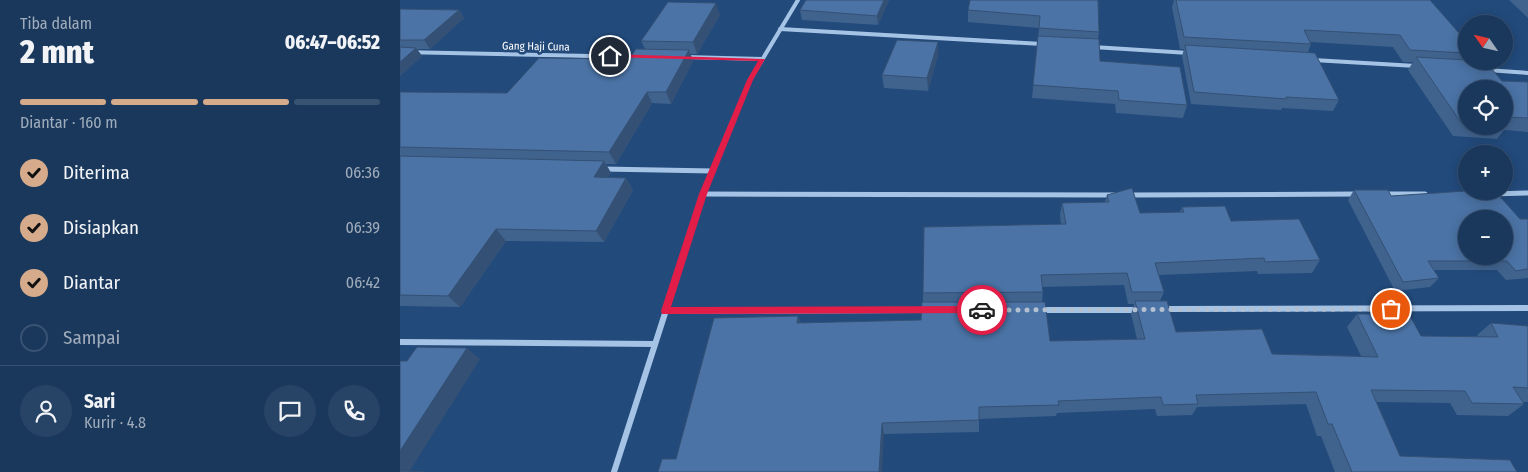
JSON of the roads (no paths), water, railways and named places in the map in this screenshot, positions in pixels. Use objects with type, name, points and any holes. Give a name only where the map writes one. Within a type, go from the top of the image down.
[{"type":"street","points":[[614,472],[703,194],[750,80],[798,0]]},
{"type":"street","points":[[780,29],[1050,45]]},
{"type":"street","points":[[1089,47],[1199,53]]},
{"type":"street","name":"Gang Haji Cuna","points":[[400,52],[645,57]]},
{"type":"street","points":[[674,57],[762,59]]},
{"type":"street","points":[[1309,60],[1418,66]]},
{"type":"street","points":[[1478,70],[1528,73]]},
{"type":"street","points":[[595,168],[713,171]]},
{"type":"street","points":[[1513,193],[1528,193]]},
{"type":"street","points":[[703,194],[1361,194]]},
{"type":"street","points":[[1381,194],[1430,194]]},
{"type":"street","points":[[1151,310],[1528,308]]},
{"type":"street","points":[[666,311],[933,310]]},
{"type":"street","points":[[1032,310],[1141,310]]},
{"type":"street","points":[[400,342],[655,344]]}]
